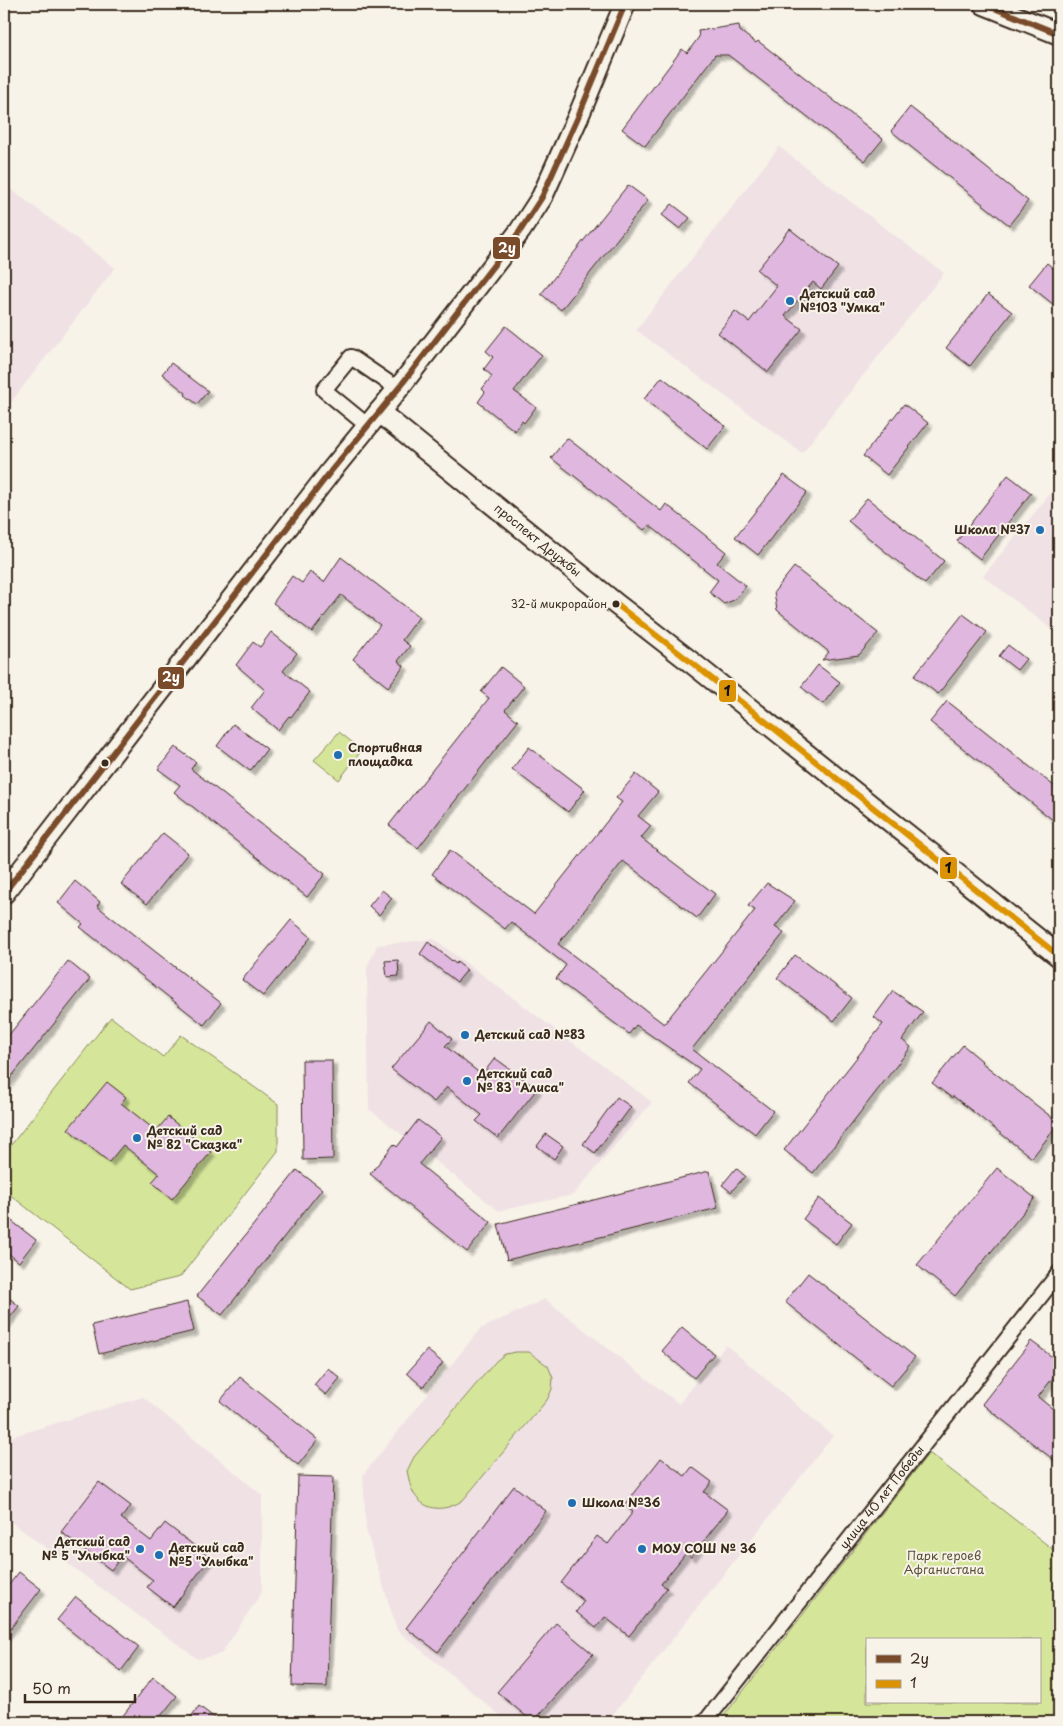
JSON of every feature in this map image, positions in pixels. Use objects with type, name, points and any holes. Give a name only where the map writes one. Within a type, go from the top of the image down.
[{"type":"street","points":[[4,893],[325,478],[398,389],[520,231],[542,197],[625,4]]},
{"type":"street","points":[[984,4],[1059,34]]},
{"type":"street","points":[[374,419],[324,390],[351,357],[398,389]]},
{"type":"street","name":"проспект Дружбы","points":[[374,419],[696,666],[1059,956]]},
{"type":"street","name":"улица 40 лет Победы","points":[[705,1722],[1059,1273]]},
{"type":"shaded area","name":"Детский сад №103 \"Умка\"","points":[[779,147],[944,273],[802,453],[636,330]]},
{"type":"shaded area","points":[[4,184],[115,268],[4,411]]},
{"type":"shaded area","name":"Школа №37","points":[[1059,483],[1059,635],[983,576]]},
{"type":"shaded area","name":"Детский сад №83","points":[[434,939],[652,1102],[573,1195],[499,1211],[369,1109],[367,968],[377,945]]},
{"type":"shaded area","name":"Школа №36","points":[[545,1299],[679,1404],[726,1345],[833,1436],[607,1722],[508,1722],[397,1630],[366,1530],[363,1475],[480,1329]]},
{"type":"shaded area","name":"Детский сад №5 \"Улыбка\"","points":[[143,1397],[262,1495],[262,1592],[221,1654],[198,1659],[4,1517],[4,1439]]},
{"type":"green space","name":"Спортивная площадка","points":[[339,732],[362,750],[339,780],[314,760]]},
{"type":"green space","points":[[111,1017],[163,1057],[181,1035],[278,1104],[278,1151],[180,1277],[130,1289],[4,1190],[4,1154]]},
{"type":"green space","points":[[529,1352],[548,1366],[553,1378],[552,1389],[547,1400],[463,1500],[444,1508],[431,1507],[424,1504],[414,1494],[407,1471],[414,1457],[496,1361],[505,1354]]},
{"type":"green space","name":"Парк героев Афганистана","points":[[929,1453],[1059,1554],[1059,1722],[719,1722]]},
{"type":"building","points":[[739,25],[740,31],[756,43],[758,41],[883,139],[865,161],[728,55],[715,55],[645,146],[622,129],[682,49],[687,53],[699,37],[698,31]]},
{"type":"building","points":[[910,107],[1028,201],[1009,225],[891,131]]},
{"type":"building","points":[[628,185],[648,200],[561,310],[541,294]]},
{"type":"building","points":[[672,204],[690,218],[680,229],[662,215]]},
{"type":"building","points":[[790,229],[838,267],[821,289],[813,282],[785,316],[802,329],[768,372],[718,333],[735,311],[749,322],[777,286],[757,270]]},
{"type":"building","points":[[1047,263],[1059,273],[1059,309],[1029,285]]},
{"type":"building","points":[[988,294],[1012,312],[970,366],[946,348]]},
{"type":"building","points":[[506,326],[542,355],[514,391],[536,407],[524,423],[522,421],[515,431],[478,402],[485,392],[482,389],[492,376],[484,369],[493,357],[486,351]]},
{"type":"building","points":[[171,363],[208,391],[197,404],[162,374]]},
{"type":"building","points":[[662,377],[725,426],[707,449],[644,399]]},
{"type":"building","points":[[904,404],[928,423],[887,475],[863,456]]},
{"type":"building","points":[[567,438],[661,511],[666,504],[726,552],[717,563],[746,586],[734,600],[724,604],[709,592],[718,580],[649,525],[644,530],[551,458]]},
{"type":"building","points":[[784,475],[807,492],[758,555],[735,537]]},
{"type":"building","points":[[1008,475],[1031,493],[980,559],[957,541]]},
{"type":"building","points":[[867,498],[944,561],[925,584],[848,521]]},
{"type":"building","points":[[341,557],[419,617],[402,640],[410,646],[398,661],[404,666],[388,687],[353,659],[380,625],[341,595],[312,632],[273,603],[292,576],[302,583],[310,572],[324,582]]},
{"type":"building","points":[[794,567],[878,633],[859,655],[822,660],[829,652],[777,610],[774,592]]},
{"type":"building","points":[[963,614],[987,632],[938,694],[914,676]]},
{"type":"building","points":[[271,632],[297,653],[283,671],[310,692],[291,717],[289,716],[278,730],[251,708],[265,690],[236,665],[253,642],[260,647]]},
{"type":"building","points":[[1008,645],[1026,659],[1017,670],[999,656]]},
{"type":"building","points":[[818,665],[840,682],[823,704],[801,687]]},
{"type":"building","points":[[501,667],[524,686],[505,710],[518,721],[418,848],[389,825],[489,698],[481,692]]},
{"type":"building","points":[[947,701],[1059,790],[1059,825],[930,722]]},
{"type":"building","points":[[233,724],[267,749],[250,771],[217,746]]},
{"type":"building","points":[[175,747],[196,762],[191,769],[325,874],[307,897],[174,792],[180,785],[158,769]]},
{"type":"building","points":[[529,747],[585,790],[568,812],[512,769]]},
{"type":"building","points":[[636,774],[658,792],[638,816],[651,826],[641,838],[715,894],[697,918],[623,861],[558,944],[664,1024],[755,910],[748,906],[767,883],[795,901],[775,927],[784,933],[692,1049],[773,1111],[755,1134],[689,1083],[700,1069],[636,1025],[629,1034],[556,979],[566,965],[511,922],[505,929],[432,874],[450,850],[534,914],[622,802],[616,798]]},
{"type":"building","points":[[163,833],[188,853],[147,904],[121,884]]},
{"type":"building","points":[[75,881],[100,902],[97,906],[221,1003],[204,1025],[80,927],[83,924],[58,903]]},
{"type":"building","points":[[382,890],[392,898],[379,915],[369,906]]},
{"type":"building","points":[[291,920],[311,937],[263,996],[242,980]]},
{"type":"building","points":[[428,942],[456,964],[457,962],[467,970],[457,982],[420,954]]},
{"type":"building","points":[[795,955],[852,998],[834,1021],[777,978]]},
{"type":"building","points":[[398,960],[399,976],[387,977],[385,961]]},
{"type":"building","points":[[68,961],[90,979],[4,1086],[4,1041]]},
{"type":"building","points":[[893,991],[923,1012],[902,1040],[911,1047],[813,1173],[784,1150],[883,1024],[874,1017]]},
{"type":"building","name":"Детский сад № 83 \"Алиса\"","points":[[431,1021],[452,1039],[445,1046],[482,1075],[495,1058],[537,1089],[498,1138],[476,1121],[482,1115],[447,1087],[434,1102],[391,1069]]},
{"type":"building","points":[[963,1045],[981,1062],[1059,1123],[1032,1158],[953,1096],[952,1098],[932,1083]]},
{"type":"building","points":[[302,1060],[332,1060],[333,1159],[303,1160]]},
{"type":"building","name":"Детский сад № 82 \"Сказка\"","points":[[107,1082],[126,1097],[121,1103],[156,1131],[168,1117],[211,1152],[172,1199],[152,1182],[159,1174],[123,1145],[109,1162],[68,1129]]},
{"type":"building","points":[[617,1097],[631,1107],[595,1153],[583,1144]]},
{"type":"building","points":[[418,1120],[441,1137],[419,1164],[491,1222],[467,1252],[370,1174],[394,1144],[397,1147]]},
{"type":"building","points":[[546,1134],[563,1146],[554,1159],[537,1146]]},
{"type":"building","points":[[736,1168],[745,1176],[731,1192],[722,1185]]},
{"type":"building","points":[[997,1168],[1035,1198],[955,1296],[917,1265]]},
{"type":"building","points":[[297,1170],[322,1189],[222,1315],[197,1296]]},
{"type":"building","points":[[709,1171],[718,1208],[507,1260],[498,1224]]},
{"type":"building","points":[[819,1198],[852,1223],[836,1244],[803,1219]]},
{"type":"building","points":[[4,1215],[36,1240],[19,1262],[4,1250]]},
{"type":"building","points":[[808,1273],[915,1357],[891,1386],[785,1302]]},
{"type":"building","points":[[4,1294],[19,1306],[4,1325]]},
{"type":"building","points":[[187,1302],[194,1331],[99,1354],[92,1325]]},
{"type":"building","points":[[682,1327],[714,1354],[694,1378],[662,1351]]},
{"type":"building","points":[[1031,1341],[1059,1362],[1059,1370],[1038,1397],[1059,1414],[1059,1464],[982,1404]]},
{"type":"building","points":[[427,1350],[443,1363],[423,1387],[407,1373]]},
{"type":"building","points":[[328,1368],[340,1378],[326,1395],[314,1385]]},
{"type":"building","points":[[240,1377],[318,1440],[298,1465],[220,1401]]},
{"type":"building","name":"МОУ СОШ № 36","points":[[661,1458],[685,1476],[692,1467],[712,1482],[704,1492],[728,1510],[691,1557],[686,1553],[661,1584],[667,1588],[629,1636],[605,1617],[596,1628],[576,1612],[584,1601],[561,1583],[597,1536],[608,1544],[633,1512],[624,1505]]},
{"type":"building","points":[[298,1476],[333,1477],[327,1687],[292,1686]]},
{"type":"building","name":"Детский сад № 5 \"Улыбка\"","points":[[99,1482],[131,1506],[121,1518],[151,1541],[165,1523],[210,1558],[173,1607],[147,1587],[153,1580],[122,1556],[111,1570],[61,1532]]},
{"type":"building","points":[[514,1486],[546,1511],[438,1652],[406,1628]]},
{"type":"building","points":[[19,1572],[41,1589],[4,1637],[4,1591]]},
{"type":"building","points":[[76,1597],[139,1647],[121,1671],[57,1620]]},
{"type":"building","points":[[556,1623],[593,1654],[533,1722],[497,1692]]},
{"type":"building","points":[[153,1677],[177,1696],[156,1722],[118,1722]]},
{"type":"building","points":[[199,1706],[220,1722],[187,1722]]},
{"type":"transit line","name":"2у","points":[[4,893],[331,471],[398,389],[520,231],[542,197],[625,4]]},
{"type":"transit line","name":"2у","points":[[984,4],[1059,34]]},
{"type":"transit line","name":"1","points":[[616,604],[1059,956]]},
{"type":"place","name":"Детский сад №103 \"Умка\"","points":[[790,301]]},
{"type":"place","name":"Школа №37","points":[[1040,530]]},
{"type":"place","name":"32-й микрорайон","points":[[616,604]]},
{"type":"place","name":"Спортивная площадка","points":[[338,755]]},
{"type":"place","name":"Детский сад №83","points":[[465,1035]]},
{"type":"place","name":"Детский сад № 83 \"Алиса\"","points":[[467,1081]]},
{"type":"place","name":"Детский сад № 82 \"Сказка\"","points":[[137,1138]]},
{"type":"place","name":"Школа №36","points":[[572,1503]]},
{"type":"place","name":"Детский сад № 5 \"Улыбка\"","points":[[140,1549]]},
{"type":"place","name":"МОУ СОШ № 36","points":[[642,1549]]},
{"type":"place","name":"Детский сад №5 \"Улыбка\"","points":[[159,1555]]}]
